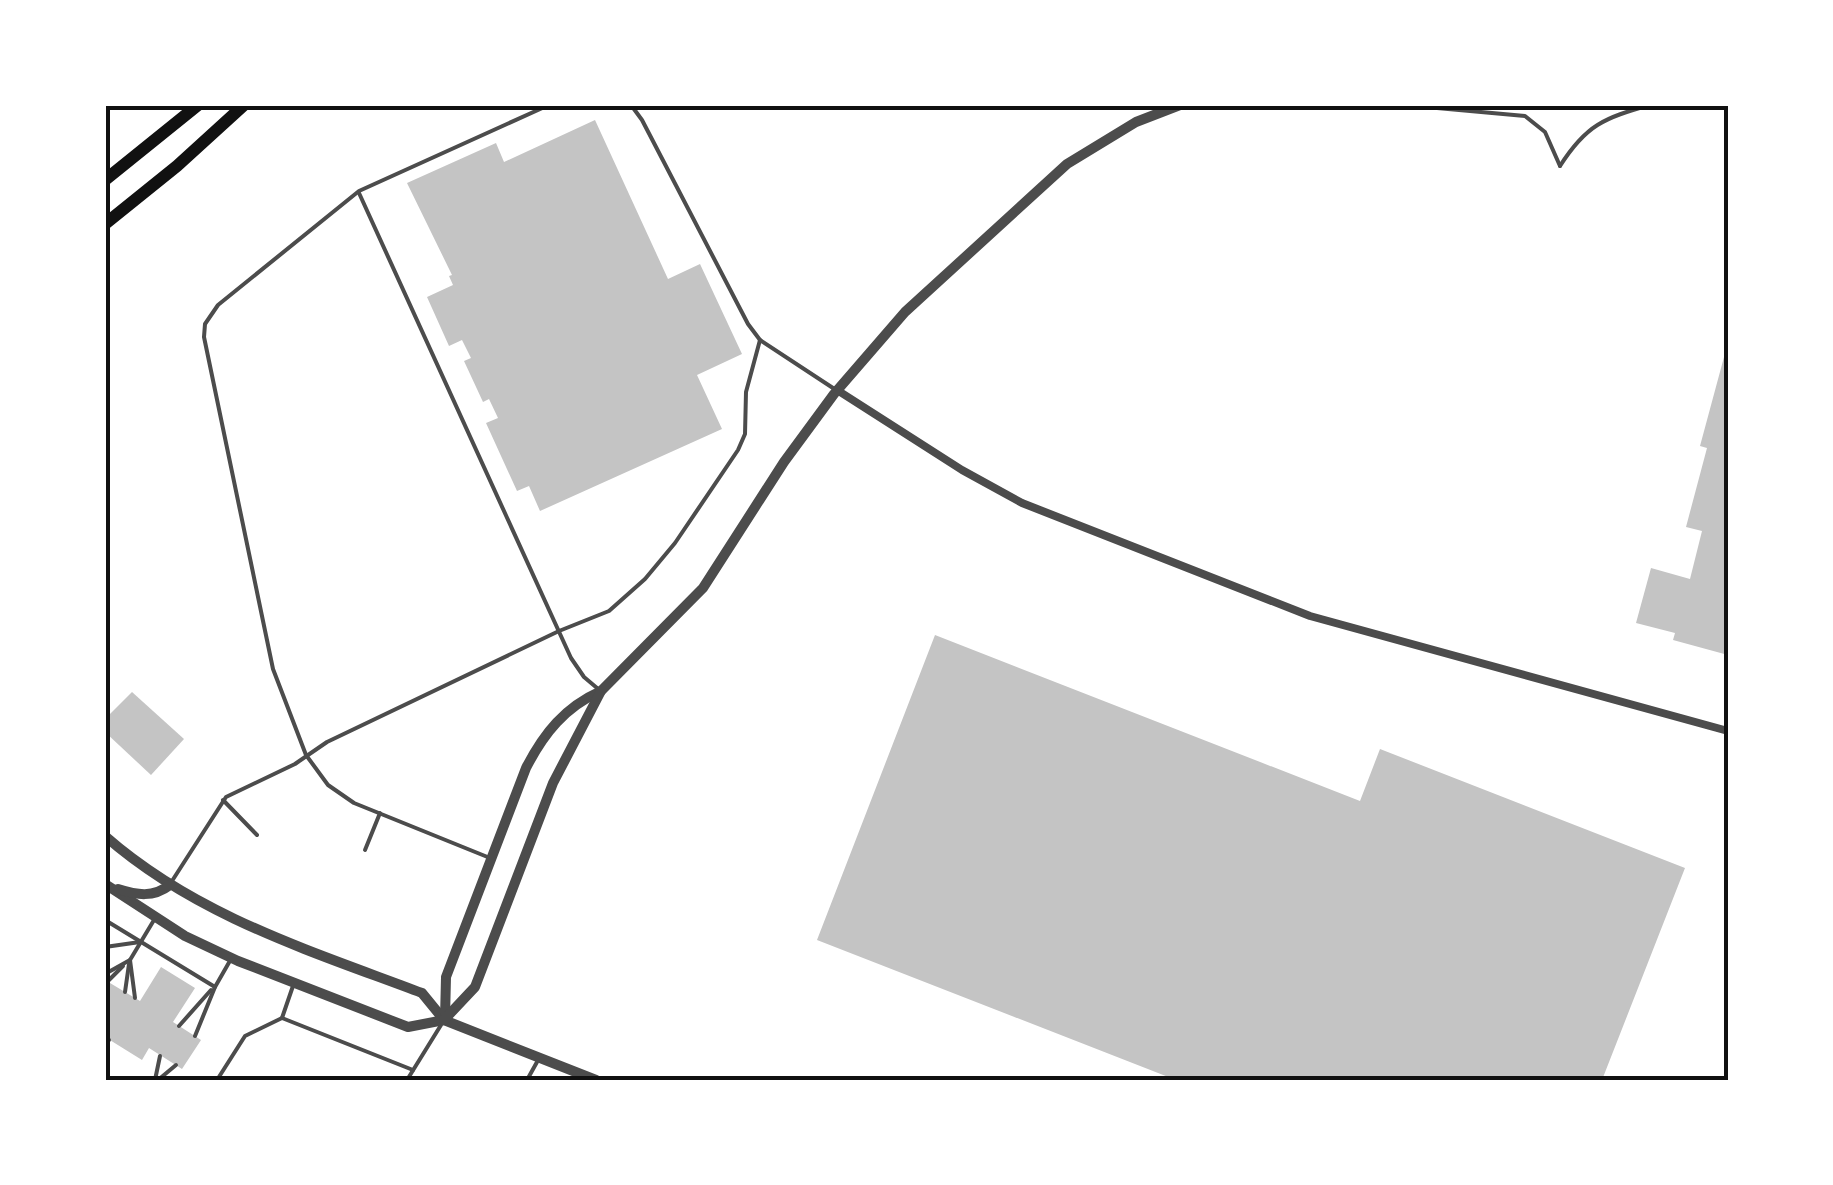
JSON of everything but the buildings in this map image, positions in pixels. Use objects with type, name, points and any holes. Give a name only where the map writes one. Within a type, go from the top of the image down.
[{"type":"highway","points":[[105,180],[198,105]]},
{"type":"highway","points":[[105,224],[244,105]]},
{"type":"street","points":[[106,885],[155,918],[231,958],[408,1027],[444,1020],[475,987],[560,766],[601,691],[703,588],[837,390],[906,312],[1067,164],[1136,122],[1180,105]]},
{"type":"street","points":[[837,390],[996,491],[1310,616],[1728,731]]},
{"type":"street","points":[[444,1020],[446,977],[526,768],[543,739],[576,702],[601,691]]},
{"type":"street","points":[[105,836],[170,885],[246,926],[422,993],[444,1020],[596,1080]]},
{"type":"street","points":[[106,885],[138,895],[155,894],[170,885]]},
{"type":"lane","points":[[490,858],[354,803],[328,785],[306,755],[273,669],[204,336],[205,324],[218,305],[359,192],[549,105]]},
{"type":"lane","points":[[631,105],[748,324],[760,340],[837,390]]},
{"type":"lane","points":[[1404,105],[1525,116],[1545,132],[1560,166],[1581,137],[1600,120],[1650,105]]},
{"type":"lane","points":[[359,192],[559,631],[584,677],[601,691]]},
{"type":"lane","points":[[170,885],[223,800],[238,788],[295,764],[306,755],[609,610],[646,578],[738,450],[745,434],[746,392],[760,340]]},
{"type":"lane","points":[[223,800],[258,835]]},
{"type":"lane","points":[[365,850],[380,813]]},
{"type":"lane","points":[[108,981],[130,960],[155,918]]},
{"type":"lane","points":[[105,920],[215,987]]},
{"type":"lane","points":[[105,946],[140,942]]},
{"type":"lane","points":[[195,1036],[231,958]]},
{"type":"lane","points":[[105,974],[130,960]]},
{"type":"lane","points":[[125,992],[130,960]]},
{"type":"lane","points":[[130,960],[134,998]]},
{"type":"lane","points":[[217,1080],[245,1036],[282,1018],[294,983]]},
{"type":"lane","points":[[179,1026],[215,987]]},
{"type":"lane","points":[[282,1018],[413,1070]]},
{"type":"lane","points":[[407,1080],[444,1020]]},
{"type":"lane","points":[[157,1080],[160,1056]]},
{"type":"lane","points":[[527,1080],[540,1058]]},
{"type":"lane","points":[[157,1080],[176,1065]]}]
